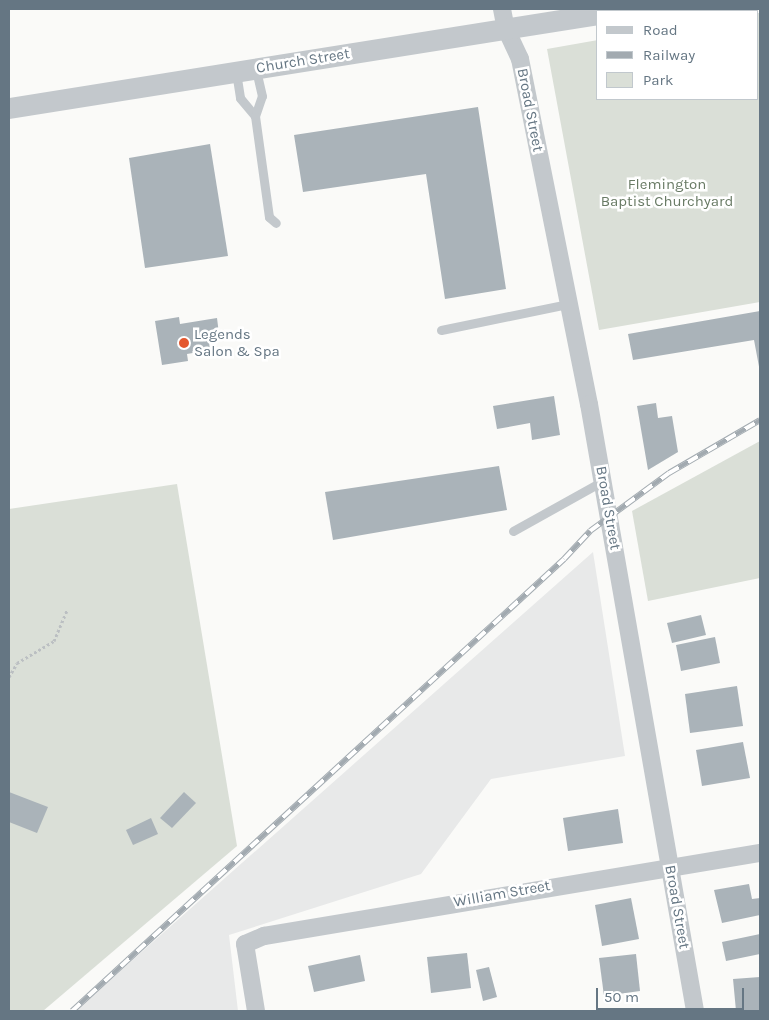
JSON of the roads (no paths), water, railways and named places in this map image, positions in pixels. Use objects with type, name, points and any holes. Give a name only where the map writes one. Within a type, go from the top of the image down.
[{"type":"street","name":"Church Street","points":[[9,108],[256,69],[504,19],[589,13]]},
{"type":"street","name":"Broad Street","points":[[504,19],[520,59],[603,481],[695,1011]]},
{"type":"street","name":"William Street","points":[[256,1011],[245,944],[285,931],[670,866],[760,853]]},
{"type":"lane","points":[[256,69],[262,94],[255,116],[269,217],[276,223]]},
{"type":"lane","points":[[236,72],[240,98],[255,116]]},
{"type":"lane","points":[[441,330],[568,304]]},
{"type":"lane","points":[[513,531],[603,481]]},
{"type":"railway","points":[[72,1011],[564,559],[590,531],[669,473],[760,420]]},
{"type":"place","name":"Legends Salon & Spa","points":[[184,343]]},
{"type":"park label","name":"Flemington Baptist Churchyard","points":[[667,192]]}]
